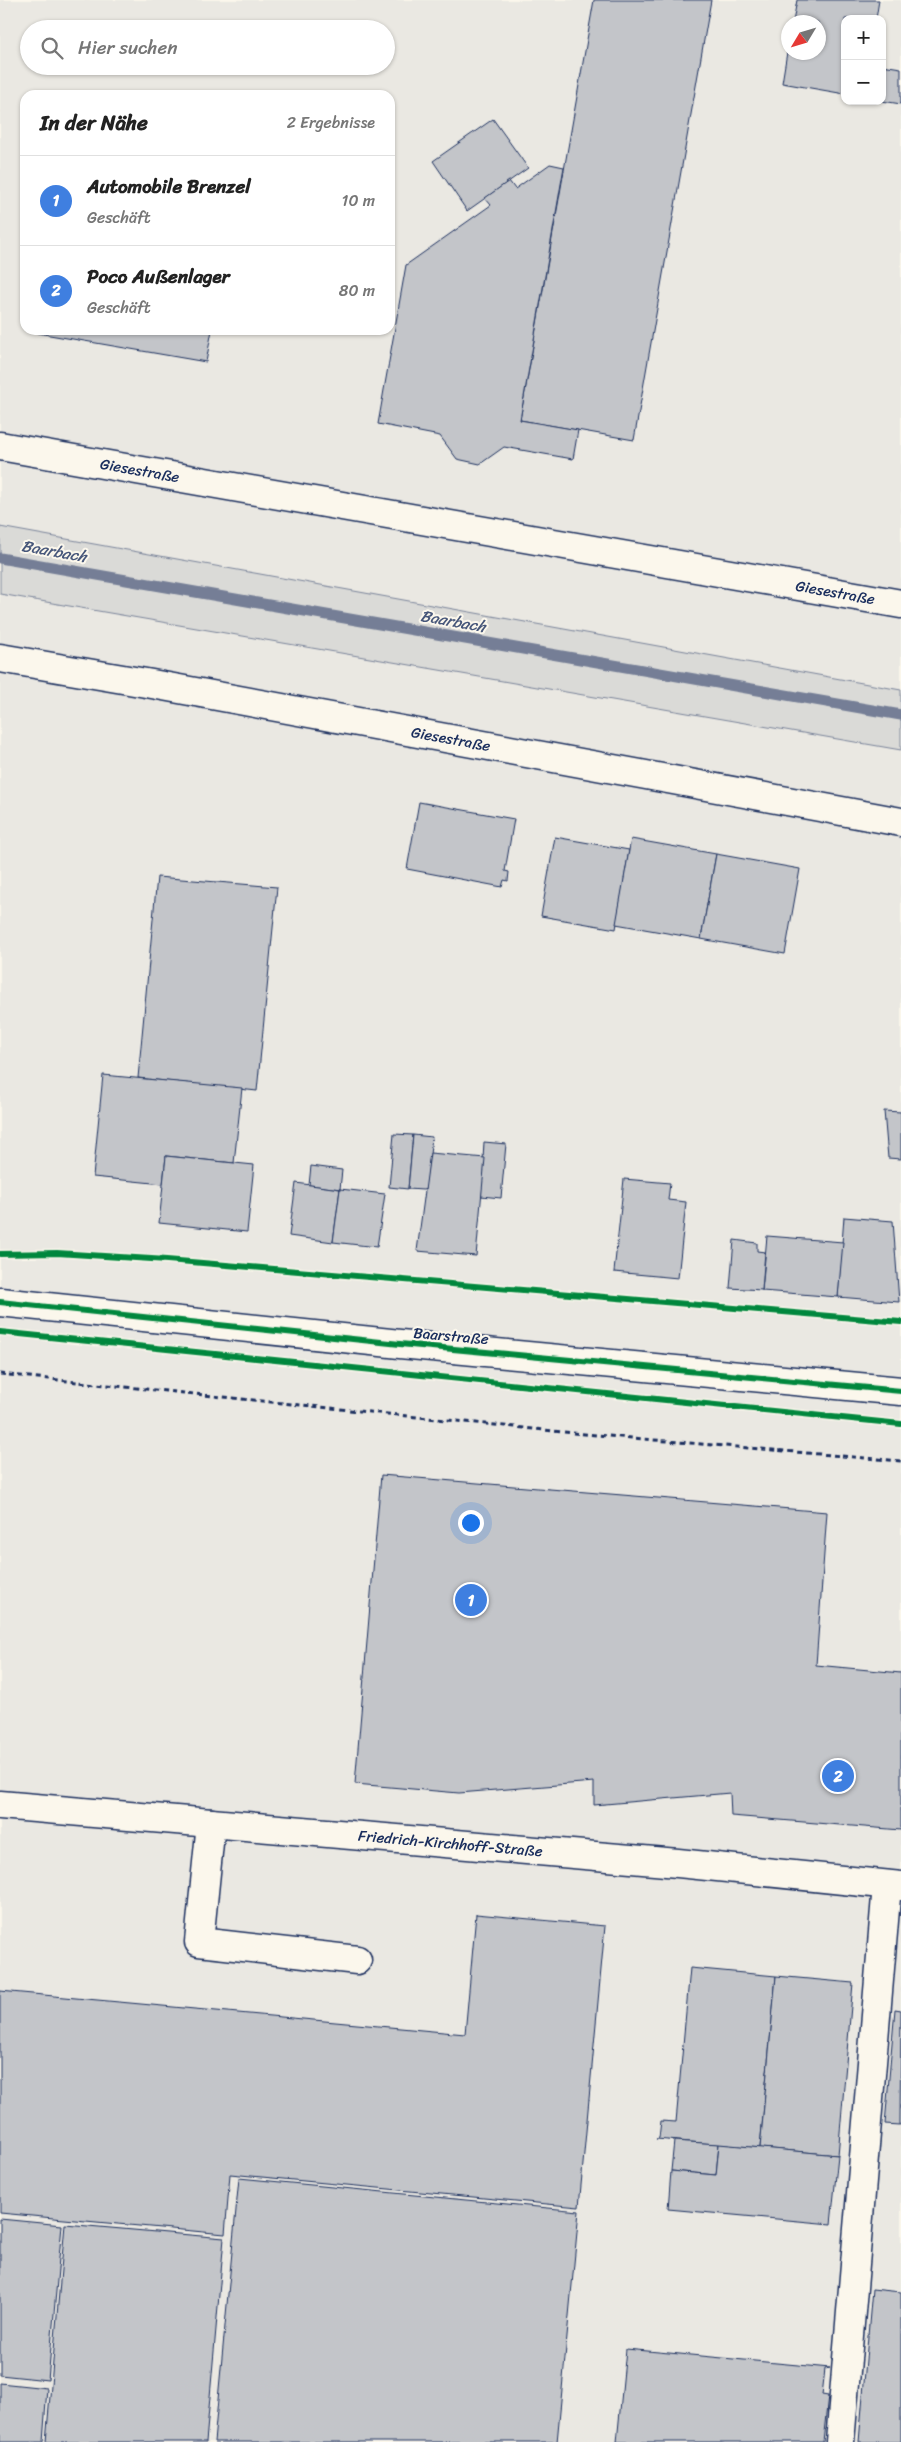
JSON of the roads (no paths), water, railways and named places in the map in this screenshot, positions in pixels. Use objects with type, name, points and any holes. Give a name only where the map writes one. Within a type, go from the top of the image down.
[{"type":"street","name":"Giesestraße","points":[[0,446],[901,604]]},
{"type":"street","name":"Giesestraße","points":[[0,658],[161,685],[901,822]]},
{"type":"street","name":"Baarstraße","points":[[0,1302],[400,1344],[901,1391]]},
{"type":"street","name":"Friedrich-Kirchhoff-Straße","points":[[0,1804],[678,1863],[894,1886]]},
{"type":"street","points":[[211,1823],[199,1942],[357,1960]]},
{"type":"street","points":[[840,2442],[894,1886]]},
{"type":"waterway","name":"Baarbach","points":[[0,558],[901,715]]},
{"type":"place","name":"Automobile Brenzel","points":[[471,1600]]},
{"type":"place","name":"Poco Außenlager","points":[[838,1776]]}]
